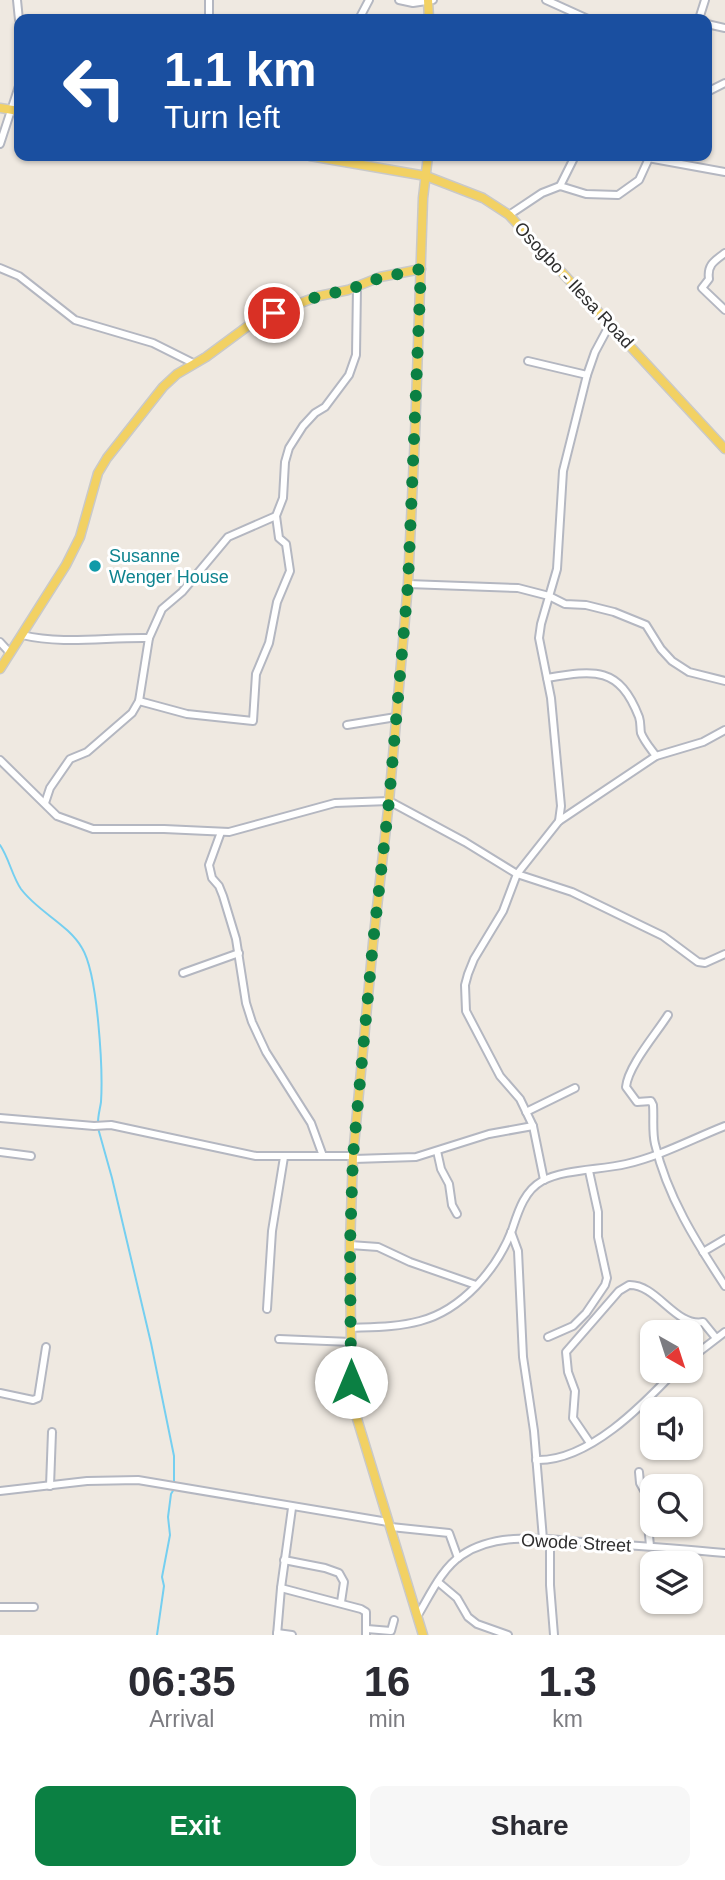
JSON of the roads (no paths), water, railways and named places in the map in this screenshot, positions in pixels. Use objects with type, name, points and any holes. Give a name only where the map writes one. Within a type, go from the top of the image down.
[{"type":"main road","name":"Osogbo - Ilesa Road","points":[[354,161],[426,176],[483,198],[509,215],[725,449]]},
{"type":"main road","points":[[424,1635],[355,1412],[351,1382],[350,1245],[353,1158],[408,584],[423,198],[428,161]]},
{"type":"main road","points":[[0,669],[66,565],[80,537],[93,489],[107,458],[163,387],[252,323],[319,296],[357,287],[391,274],[421,269]]},
{"type":"street","points":[[399,0],[413,3],[430,0]]},
{"type":"street","points":[[546,0],[577,14]]},
{"type":"street","points":[[0,144],[14,114]]},
{"type":"street","points":[[509,215],[560,186],[572,161]]},
{"type":"street","points":[[560,186],[586,194],[618,195],[639,180],[647,161]]},
{"type":"street","points":[[669,161],[725,172]]},
{"type":"street","points":[[725,253],[713,261],[708,269],[709,279],[702,288],[725,310]]},
{"type":"street","points":[[0,268],[19,276],[75,320],[153,343],[193,363]]},
{"type":"street","points":[[139,701],[187,715],[253,721],[256,674],[269,643],[277,602],[290,571],[286,544],[279,537],[276,516],[283,498],[285,462],[289,448],[303,426],[325,407],[341,387],[354,363],[358,328],[357,287]]},
{"type":"street","points":[[559,821],[561,806],[540,638],[557,569],[563,471],[587,375],[595,352],[610,324]]},
{"type":"street","points":[[528,361],[587,375]]},
{"type":"street","points":[[46,803],[50,788],[63,766],[106,738],[132,713],[139,701],[149,638],[162,609],[182,592],[221,543],[238,530],[276,516]]},
{"type":"street","points":[[408,584],[518,588],[550,596],[565,604],[586,605],[637,620],[646,625],[672,662],[689,672],[725,681]]},
{"type":"street","points":[[22,635],[61,642],[114,637],[149,638]]},
{"type":"street","points":[[0,642],[10,653]]},
{"type":"street","points":[[547,678],[596,673],[615,680],[627,690],[639,717],[640,730],[656,756]]},
{"type":"street","points":[[347,725],[396,717]]},
{"type":"street","points":[[544,1180],[533,1126],[512,1086],[500,1076],[466,1011],[468,974],[474,959],[503,911],[517,874],[559,821],[656,756],[703,742],[725,730]]},
{"type":"street","points":[[0,760],[57,816],[93,829],[221,832],[243,829],[335,803],[389,801],[517,874],[572,892],[663,936],[698,962],[705,963],[725,954]]},
{"type":"street","points":[[221,832],[209,865],[212,878],[223,896],[239,953],[246,1003],[266,1052],[311,1123],[323,1156]]},
{"type":"street","points":[[183,973],[239,953]]},
{"type":"street","points":[[668,1015],[626,1084],[637,1102],[651,1101],[653,1105],[655,1143],[673,1197],[725,1286]]},
{"type":"street","points":[[526,1112],[575,1087]]},
{"type":"street","points":[[0,1118],[111,1125],[256,1156],[284,1157],[416,1157],[489,1134],[533,1126]]},
{"type":"street","points":[[351,1328],[428,1319],[453,1305],[487,1273],[511,1232],[516,1213],[525,1198],[544,1180],[659,1154],[725,1126]]},
{"type":"street","points":[[437,1151],[441,1169],[450,1184],[452,1205],[457,1214]]},
{"type":"street","points":[[0,1152],[31,1156]]},
{"type":"street","points":[[267,1309],[272,1231],[284,1157]]},
{"type":"street","points":[[548,1337],[573,1326],[586,1313],[607,1278],[597,1237],[598,1212],[589,1171]]},
{"type":"street","points":[[511,1232],[518,1251],[524,1361],[547,1540],[554,1635]]},
{"type":"street","points":[[703,1252],[725,1239]]},
{"type":"street","points":[[350,1245],[378,1247],[410,1262],[475,1285]]},
{"type":"street","points":[[590,1443],[573,1418],[575,1391],[568,1372],[566,1352],[619,1291],[629,1285],[643,1287],[692,1323],[703,1322],[716,1338]]},
{"type":"street","points":[[704,1348],[725,1332]]},
{"type":"street","points":[[279,1339],[351,1342]]},
{"type":"street","points":[[0,1393],[33,1400],[38,1398],[46,1347]]},
{"type":"street","points":[[536,1460],[567,1455],[590,1443],[640,1407],[664,1383]]},
{"type":"street","points":[[50,1486],[52,1432]]},
{"type":"street","points":[[639,1472],[640,1483],[645,1492],[650,1546]]},
{"type":"street","points":[[0,1491],[112,1480],[181,1486],[292,1508],[449,1533],[458,1558]]},
{"type":"street","points":[[292,1508],[277,1634],[292,1635]]},
{"type":"street","name":"Owode Street","points":[[418,1615],[438,1582],[458,1558],[473,1548],[493,1542],[547,1540],[725,1553]]},
{"type":"street","points":[[284,1560],[339,1573],[344,1581],[341,1602]]},
{"type":"street","points":[[438,1582],[457,1598],[468,1617],[477,1624],[508,1635]]},
{"type":"street","points":[[281,1588],[314,1598],[341,1602],[366,1612],[366,1632],[390,1632],[394,1620]]},
{"type":"street","points":[[0,1607],[34,1607]]},
{"type":"waterway","points":[[0,845],[21,889],[76,940],[87,961],[96,1000],[100,1046],[101,1102],[98,1123]]},
{"type":"waterway","points":[[98,1128],[151,1343],[174,1456],[174,1484]]},
{"type":"waterway","points":[[157,1635],[164,1586],[162,1577],[170,1535],[168,1517],[174,1489]]},
{"type":"place","name":"Susanne Wenger House","points":[[95,566]]}]
